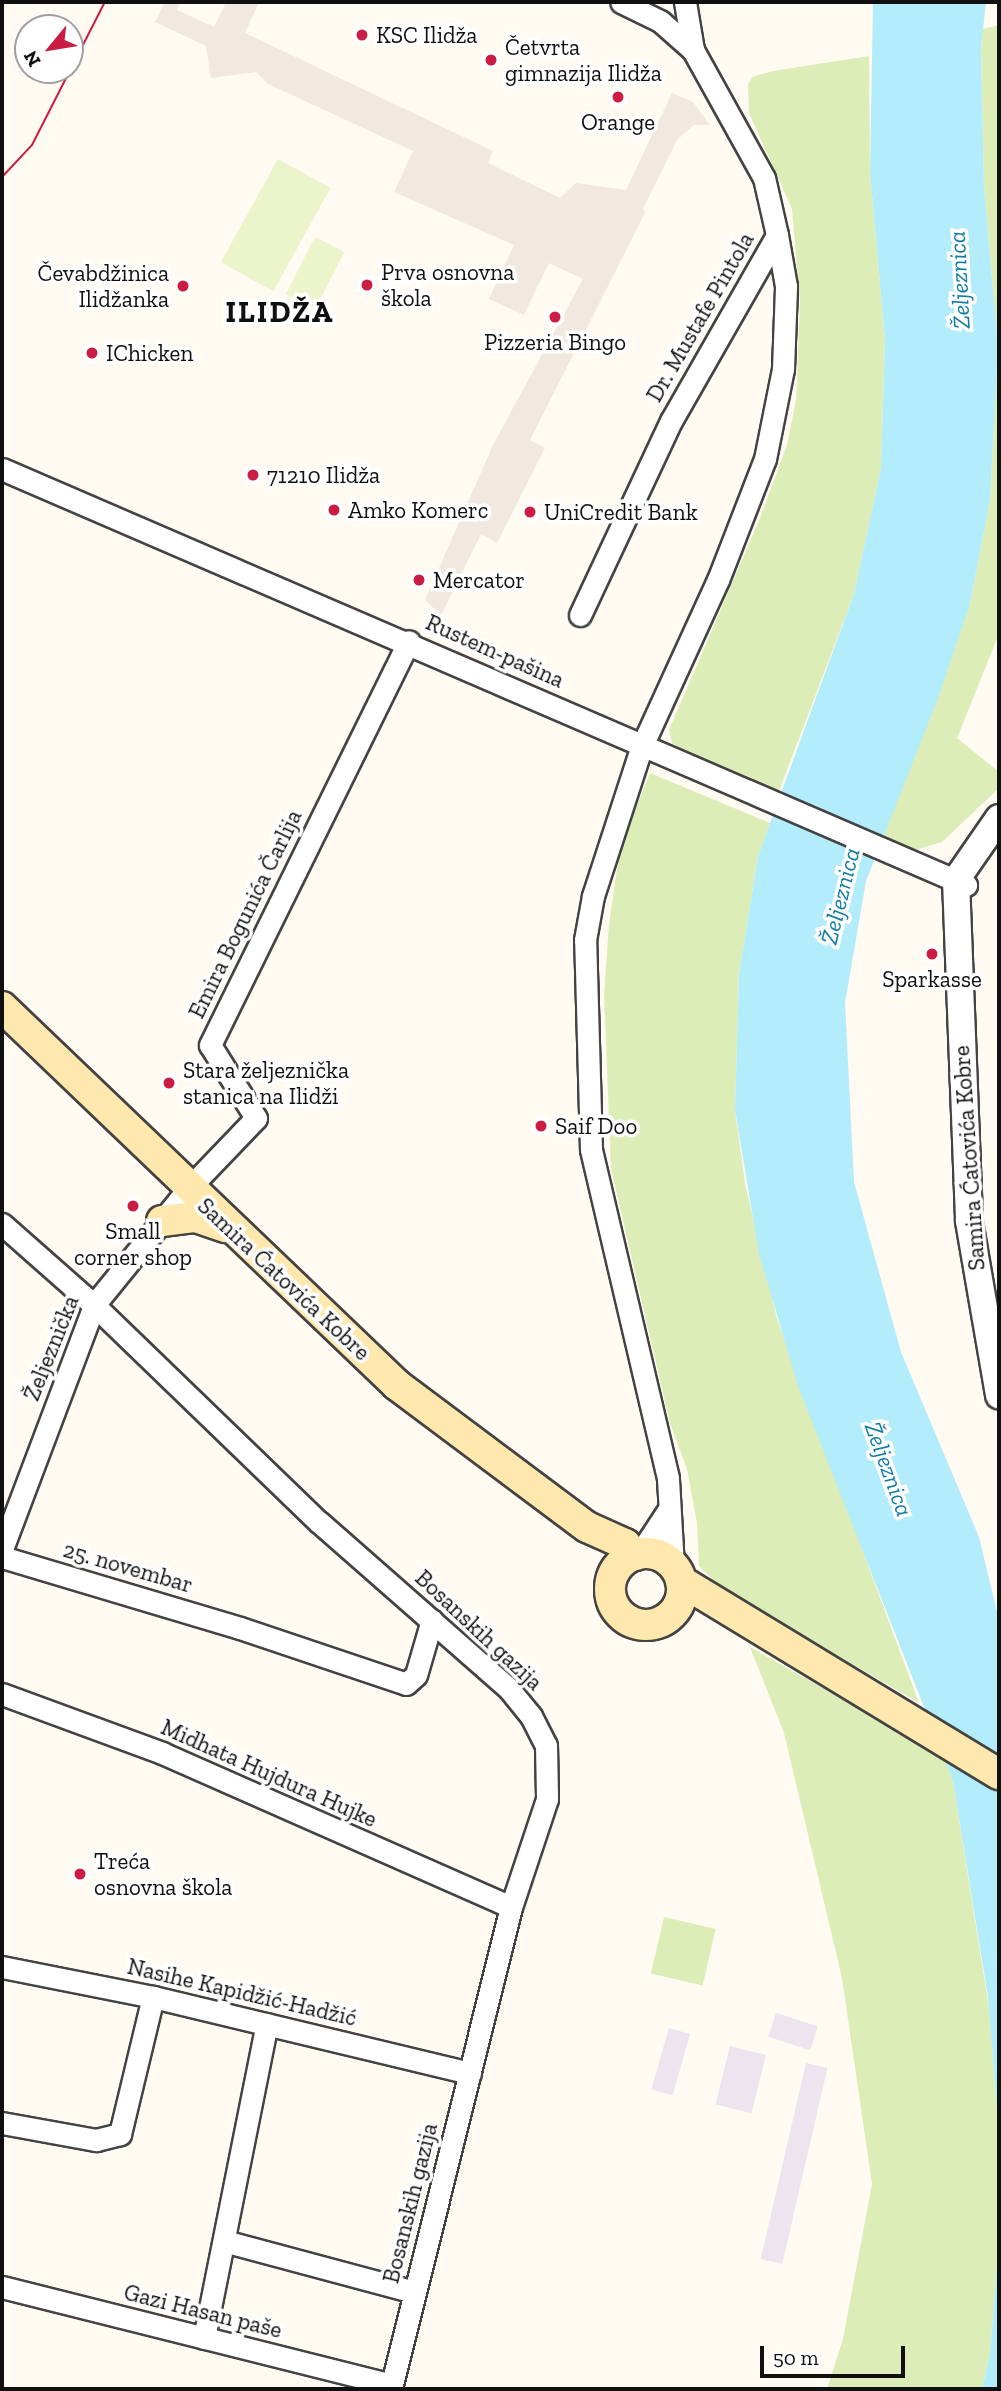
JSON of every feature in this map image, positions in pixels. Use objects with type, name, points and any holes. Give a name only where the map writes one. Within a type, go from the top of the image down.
[{"type":"main road","name":"Samira Ćatovića Kobre","points":[[2,1007],[188,1189],[397,1385],[587,1527]]},
{"type":"main road","points":[[162,1221],[196,1217],[232,1231]]},
{"type":"main road","points":[[587,1527],[625,1544],[638,1554]]},
{"type":"main road","points":[[587,1527],[609,1568],[612,1600],[626,1619],[649,1625],[665,1619],[686,1604],[714,1603]]},
{"type":"main road","points":[[610,1587],[620,1564],[638,1554],[655,1554],[714,1603],[999,1774]]},
{"type":"main road","points":[[665,1619],[679,1603],[677,1574]]},
{"type":"street","name":"Dr. Mustafe Pintola","points":[[580,615],[670,421],[777,235],[764,178],[693,50],[660,21],[621,2]]},
{"type":"street","points":[[685,2],[693,50]]},
{"type":"street","points":[[677,1574],[668,1478],[591,1135],[585,940],[597,883],[765,459],[783,369],[786,286],[777,235]]},
{"type":"street","name":"Rustem-pašina","points":[[2,470],[409,642],[650,752],[902,860],[961,882]]},
{"type":"street","name":"Emira Bogunića Čarlija","points":[[188,1189],[256,1118],[210,1045],[409,642]]},
{"type":"street","name":"Samira Ćatovića Kobre","points":[[992,825],[961,882],[957,919],[969,1221],[999,1395]]},
{"type":"street","name":"Željeznička","points":[[2,1549],[94,1304],[188,1189]]},
{"type":"street","name":"Bosanskih gazija","points":[[2,1224],[94,1304],[319,1522],[509,1689],[531,1716],[546,1745],[547,1799],[511,1907],[391,2387]]},
{"type":"street","points":[[638,1554],[669,1509]]},
{"type":"street","name":"25. novembar","points":[[2,1557],[240,1628],[406,1684],[416,1675],[432,1620]]},
{"type":"street","name":"Midhata Hujdura Hujke","points":[[2,1694],[162,1753],[511,1907]]},
{"type":"street","name":"Nasihe Kapidžić-Hadžić","points":[[2,1967],[153,1997],[470,2073]]},
{"type":"street","points":[[2,2123],[96,2140],[120,2134],[153,1997]]},
{"type":"street","points":[[204,2338],[267,2024]]},
{"type":"street","points":[[224,2241],[414,2292]]},
{"type":"street","name":"Gazi Hasan paše","points":[[2,2287],[391,2387]]},
{"type":"shaded area","points":[[165,2],[180,2],[177,10],[214,27],[226,2],[259,2],[245,33],[493,151],[488,163],[560,198],[576,183],[626,190],[672,93],[693,102],[710,125],[694,125],[677,140],[643,209],[645,213],[530,440],[545,448],[497,543],[481,534],[441,615],[425,600],[493,445],[583,279],[549,263],[524,315],[489,299],[514,245],[394,192],[413,151],[268,84],[256,72],[211,78],[206,46],[155,22]]},
{"type":"shaded area","points":[[776,2013],[818,2027],[810,2050],[768,2037]]},
{"type":"shaded area","points":[[669,2028],[690,2034],[673,2096],[651,2090]]},
{"type":"shaded area","points":[[730,2046],[766,2055],[751,2113],[715,2104]]},
{"type":"shaded area","points":[[806,2063],[827,2068],[782,2264],[761,2259]]},
{"type":"green space","points":[[999,25],[999,634],[957,738],[999,772],[999,788],[942,842],[912,851],[883,836],[970,604],[990,500],[998,347],[984,186],[981,48],[983,29]]},
{"type":"green space","points":[[869,56],[870,172],[885,340],[881,468],[854,594],[779,791],[687,754],[672,743],[669,730],[760,518],[787,445],[796,400],[800,302],[792,209],[749,113],[748,85],[752,77],[773,71]]},
{"type":"green space","points":[[278,159],[330,188],[273,291],[221,262]]},
{"type":"green space","points":[[315,237],[344,252],[315,309],[286,294]]},
{"type":"green space","points":[[650,773],[770,823],[758,856],[739,974],[735,1110],[745,1183],[777,1319],[919,1703],[720,1587],[699,1566],[697,1523],[687,1469],[670,1423],[611,1169],[604,995],[609,925],[620,848]]},
{"type":"green space","points":[[750,1647],[945,1757],[953,1781],[989,2008],[999,2136],[999,2240],[990,2353],[982,2389],[827,2389],[843,2339],[872,2184],[842,1978],[784,1733]]},
{"type":"green space","points":[[664,1917],[716,1929],[703,1985],[651,1974]]},
{"type":"water","name":"Željeznica","points":[[873,2],[986,2],[981,48],[984,186],[998,347],[990,500],[970,604],[937,701],[866,881],[845,1003],[854,1182],[901,1352],[979,1537],[999,1620],[999,2136],[988,1997],[953,1781],[798,1386],[759,1254],[735,1110],[739,974],[758,856],[854,594],[881,468],[885,340],[870,172]]},
{"type":"water","points":[[999,2240],[999,2389],[982,2389],[990,2353]]},
{"type":"tram line","points":[[2,177],[32,145],[105,2]]},
{"type":"place","name":"KSC Ilidža","points":[[362,35]]},
{"type":"place","name":"Četvrta gimnazija Ilidža","points":[[491,60]]},
{"type":"place","name":"Orange","points":[[618,97]]},
{"type":"place","name":"Prva osnovna škola","points":[[367,285]]},
{"type":"place","name":"Čevabdžinica Ilidžanka","points":[[183,286]]},
{"type":"place","name":"Pizzeria Bingo","points":[[555,317]]},
{"type":"place","name":"IChicken","points":[[92,353]]},
{"type":"place","name":"71210 Ilidža","points":[[253,475]]},
{"type":"place","name":"Amko Komerc","points":[[334,510]]},
{"type":"place","name":"UniCredit Bank","points":[[530,512]]},
{"type":"place","name":"Mercator","points":[[419,580]]},
{"type":"place","name":"Sparkasse","points":[[932,954]]},
{"type":"place","name":"Stara željeznička stanica na Ilidži","points":[[169,1083]]},
{"type":"place","name":"Saif Doo","points":[[541,1126]]},
{"type":"place","name":"Small corner shop","points":[[133,1206]]},
{"type":"place","name":"Treća osnovna škola","points":[[80,1874]]},
{"type":"district","name":"ILIDŽA","points":[[280,312]]}]
